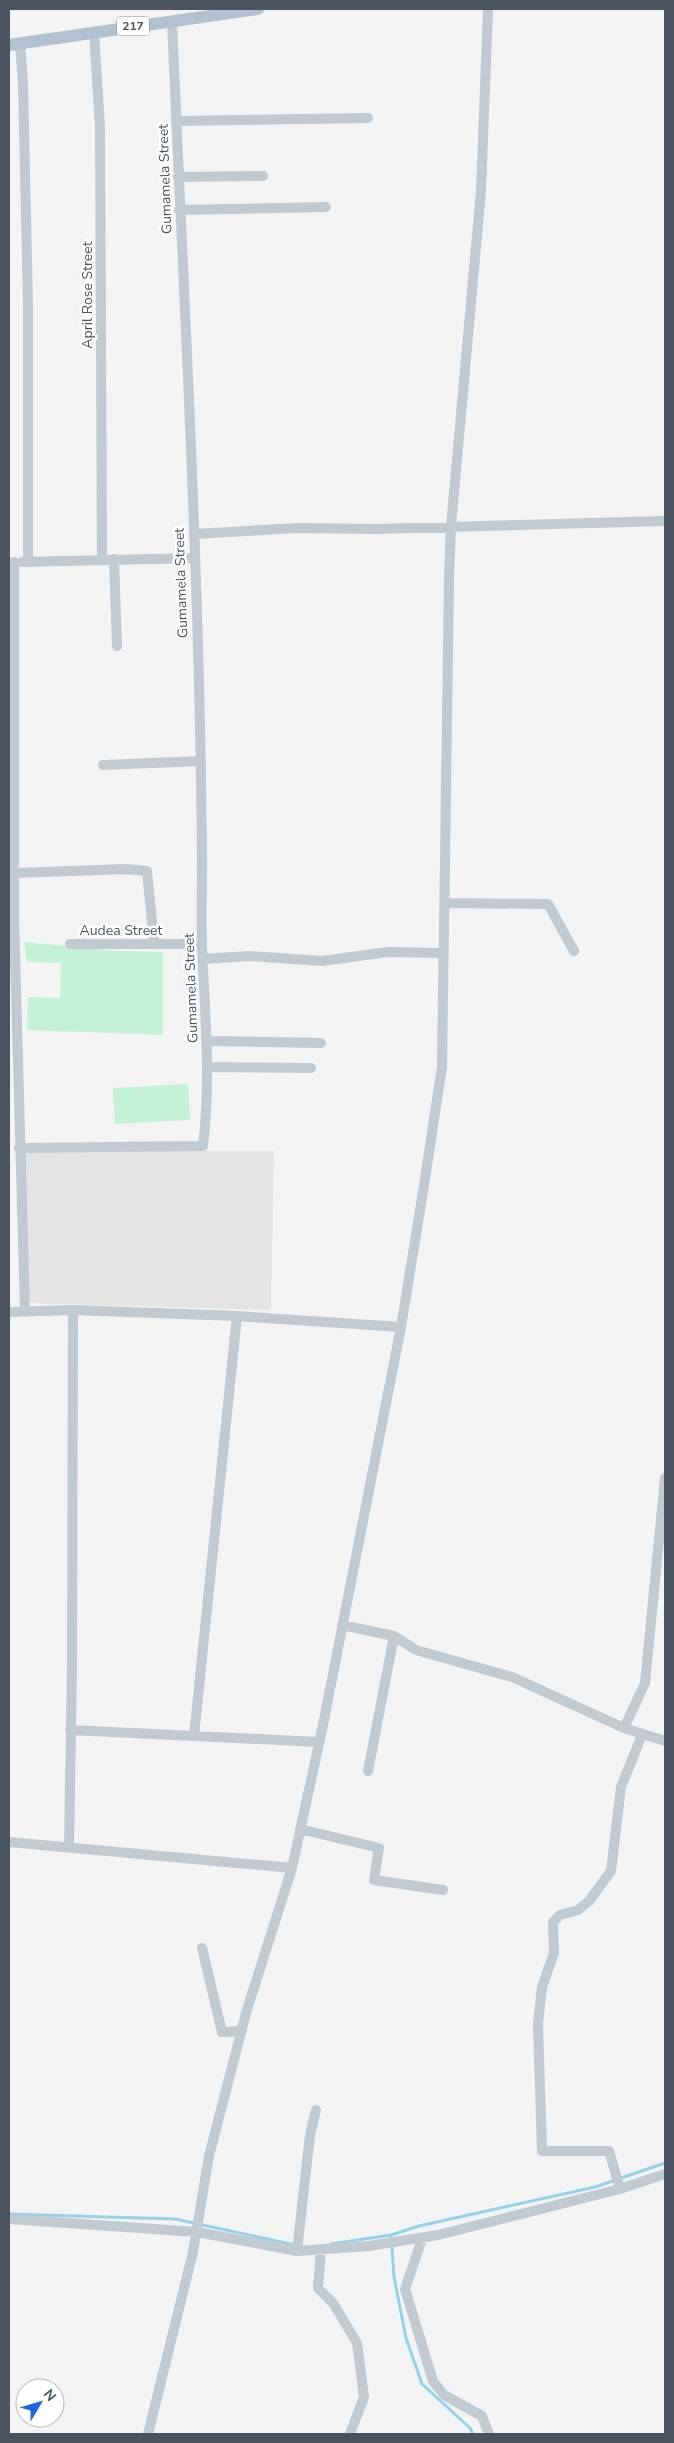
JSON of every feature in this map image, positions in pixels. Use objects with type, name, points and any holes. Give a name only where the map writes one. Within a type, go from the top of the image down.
[{"type":"main road","name":"217","points":[[14,44],[258,9]]},
{"type":"street","points":[[148,2434],[197,2232],[209,2156],[242,2031],[292,1868],[319,1742],[401,1327],[442,1067],[451,526],[481,191],[488,9]]},
{"type":"street","name":"Gumamela Street","points":[[20,1148],[203,1146],[206,1114],[207,1041],[202,944],[201,761],[194,534],[172,20]]},
{"type":"street","name":"April Rose Street","points":[[94,32],[100,127],[102,559]]},
{"type":"street","points":[[14,44],[23,83],[28,295],[28,562]]},
{"type":"street","points":[[176,121],[368,118]]},
{"type":"street","points":[[178,176],[263,176]]},
{"type":"street","points":[[180,210],[326,207]]},
{"type":"street","points":[[194,534],[296,528],[376,529],[665,521]]},
{"type":"street","points":[[25,1311],[20,1148],[11,562],[194,558]]},
{"type":"street","points":[[114,559],[117,646]]},
{"type":"street","points":[[103,765],[201,761]]},
{"type":"street","points":[[15,873],[126,869],[147,871],[154,943]]},
{"type":"street","points":[[445,903],[548,904],[574,951]]},
{"type":"street","name":"Audea Street","points":[[70,944],[202,944]]},
{"type":"street","points":[[203,958],[249,956],[322,961],[388,952],[444,953]]},
{"type":"street","points":[[207,1041],[321,1043]]},
{"type":"street","points":[[207,1067],[312,1068]]},
{"type":"street","points":[[9,1312],[73,1310],[237,1316],[401,1327]]},
{"type":"street","points":[[69,1847],[72,1666],[73,1310]]},
{"type":"street","points":[[194,1736],[237,1316]]},
{"type":"street","points":[[624,1728],[645,1684],[665,1478]]},
{"type":"street","points":[[342,1626],[394,1636],[416,1650],[512,1677],[624,1728],[665,1741]]},
{"type":"street","points":[[368,1771],[394,1636]]},
{"type":"street","points":[[70,1730],[319,1742]]},
{"type":"street","points":[[620,2189],[609,2151],[542,2151],[538,2024],[542,1987],[554,1953],[553,1922],[560,1915],[578,1910],[588,1901],[611,1871],[621,1787],[642,1735]]},
{"type":"street","points":[[300,1829],[379,1848],[374,1880],[442,1890]]},
{"type":"street","points":[[9,1842],[292,1868]]},
{"type":"street","points":[[202,1948],[222,2032],[242,2031]]},
{"type":"street","points":[[297,2250],[310,2135],[316,2110]]},
{"type":"street","points":[[9,2219],[197,2232],[297,2250],[369,2246],[422,2239],[620,2189],[665,2174]]},
{"type":"street","points":[[422,2239],[405,2289],[433,2381],[444,2395],[482,2416],[489,2434]]},
{"type":"street","points":[[321,2249],[318,2288],[333,2304],[357,2343],[364,2397],[350,2434]]},
{"type":"shaded area","points":[[27,1151],[274,1151],[271,1310],[26,1303],[22,1160]]},
{"type":"green space","points":[[24,942],[119,951],[163,952],[163,1035],[27,1030],[28,997],[60,998],[61,963],[27,962]]},
{"type":"green space","points":[[188,1084],[190,1120],[115,1124],[113,1088]]},
{"type":"waterway","points":[[331,2244],[391,2235],[419,2226],[595,2187],[665,2163]]},
{"type":"waterway","points":[[9,2214],[175,2219],[295,2245]]},
{"type":"waterway","points":[[391,2235],[394,2277],[406,2338],[422,2384],[470,2428],[473,2434]]}]
